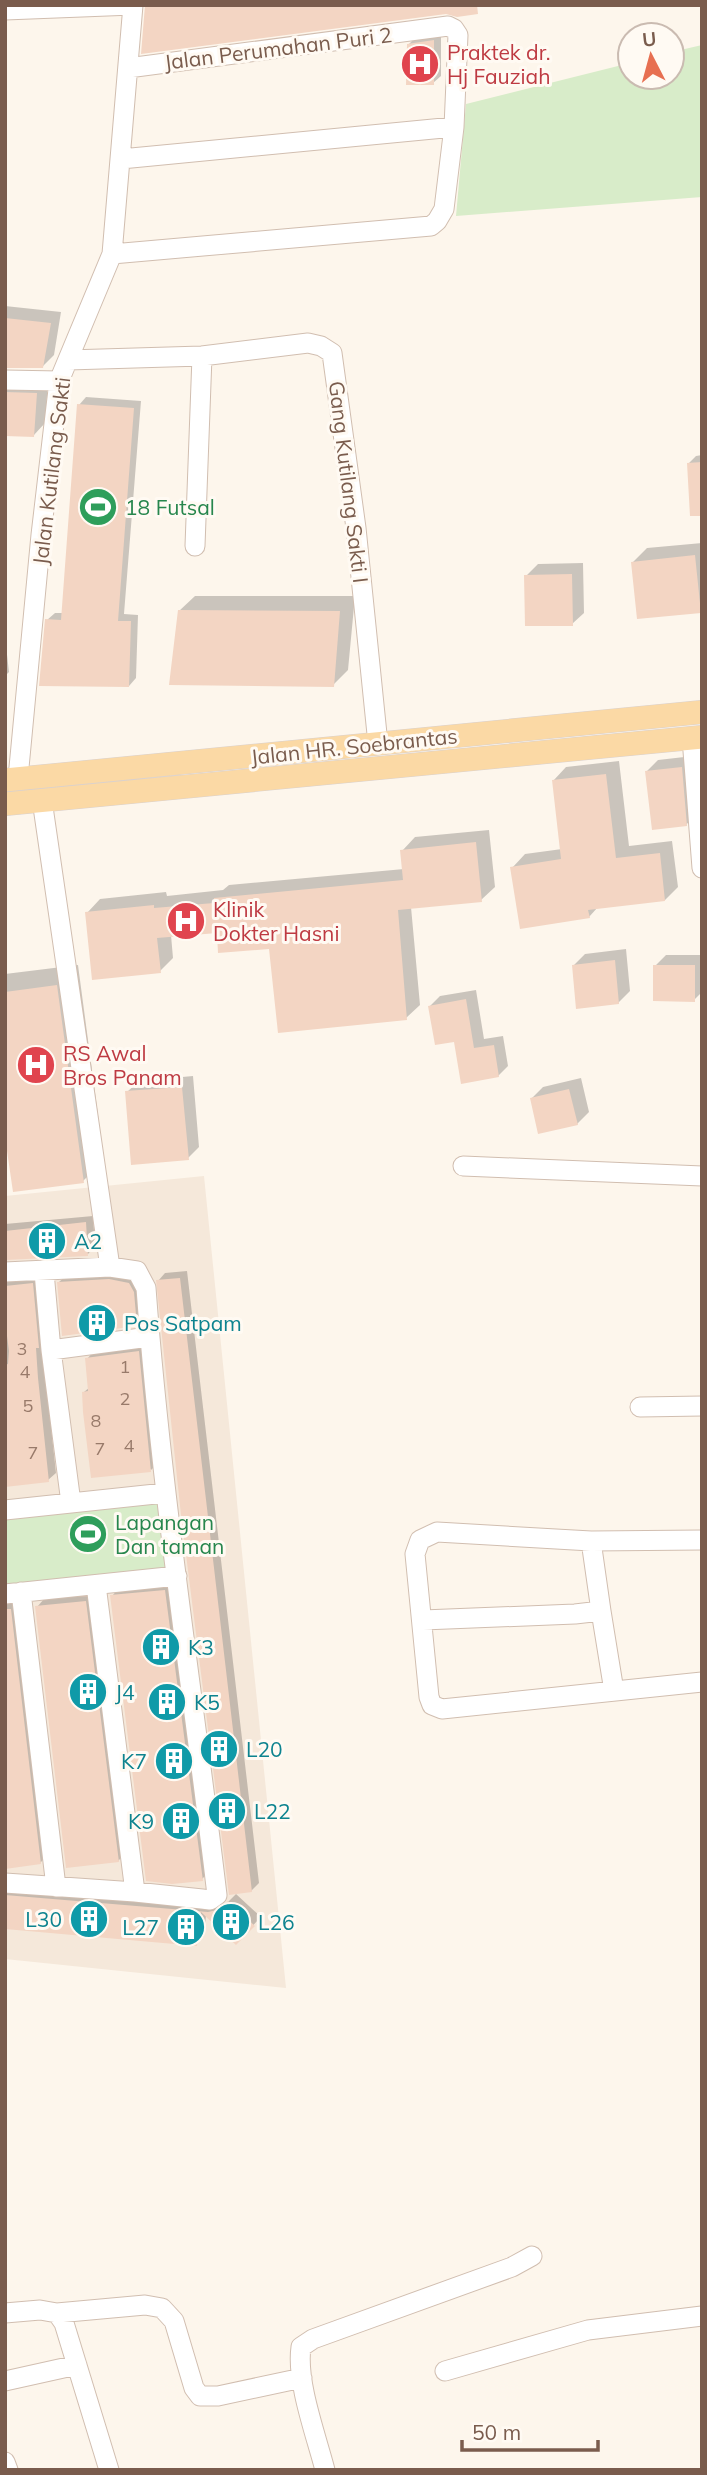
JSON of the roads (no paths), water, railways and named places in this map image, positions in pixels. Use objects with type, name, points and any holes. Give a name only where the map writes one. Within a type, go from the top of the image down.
[{"type":"main road","name":"Jalan HR. Soebrantas","points":[[11,779],[702,712]]},
{"type":"main road","name":"Jalan HR. Soebrantas","points":[[5,804],[697,738]]},
{"type":"main road","points":[[211,760],[214,783]]},
{"type":"street","points":[[5,10],[133,5]]},
{"type":"street","name":"Jalan Kutilang Sakti","points":[[11,779],[59,382],[112,254],[133,5]]},
{"type":"street","name":"Jalan Perumahan Puri 2","points":[[112,254],[431,226],[438,221],[443,209],[454,127],[458,35],[448,26],[128,68]]},
{"type":"street","points":[[121,159],[454,127]]},
{"type":"street","name":"Gang Kutilang Sakti I","points":[[68,360],[202,356],[308,343],[321,346],[332,353],[354,514],[378,744]]},
{"type":"street","points":[[195,546],[202,356]]},
{"type":"street","points":[[5,380],[59,382]]},
{"type":"street","points":[[697,738],[702,868]]},
{"type":"street","points":[[42,800],[110,1268]]},
{"type":"street","points":[[463,1166],[702,1176]]},
{"type":"street","points":[[5,1272],[110,1268],[137,1271],[146,1288],[165,1493],[217,1895],[210,1900],[5,1883]]},
{"type":"street","points":[[44,1272],[51,1350],[71,1503]]},
{"type":"street","points":[[51,1350],[149,1337]]},
{"type":"street","points":[[640,1407],[702,1406]]},
{"type":"street","points":[[5,1510],[165,1493]]},
{"type":"street","points":[[702,1540],[591,1541],[437,1532],[420,1540],[415,1554],[432,1705],[442,1709],[702,1682]]},
{"type":"street","points":[[591,1541],[614,1691]]},
{"type":"street","points":[[56,1887],[13,1593],[177,1576]]},
{"type":"street","points":[[96,1585],[135,1892]]},
{"type":"street","points":[[423,1620],[601,1611]]},
{"type":"street","points":[[325,2470],[302,2378],[299,2360],[301,2347],[313,2339],[512,2267],[532,2256]]},
{"type":"street","points":[[5,2313],[40,2310],[57,2313],[145,2305],[162,2308],[174,2321],[194,2388],[200,2396],[218,2396],[302,2378]]},
{"type":"street","points":[[57,2313],[64,2323],[109,2470]]},
{"type":"street","points":[[445,2371],[588,2330],[702,2316]]},
{"type":"street","points":[[5,2381],[77,2365]]},
{"type":"street","points":[[5,2462],[8,2470]]},
{"type":"place","name":"Praktek dr. Hj Fauziah","points":[[420,64]]},
{"type":"place","name":"18 Futsal","points":[[98,507]]},
{"type":"place","name":"Klinik Dokter Hasni","points":[[186,921]]},
{"type":"place","name":"RS Awal Bros Panam","points":[[36,1065]]},
{"type":"place","name":"A2","points":[[47,1241]]},
{"type":"place","name":"Pos Satpam","points":[[97,1323]]},
{"type":"place","name":"Lapangan Dan taman","points":[[88,1534]]},
{"type":"place","name":"K3","points":[[161,1647]]},
{"type":"place","name":"J4","points":[[88,1692]]},
{"type":"place","name":"K5","points":[[167,1702]]},
{"type":"place","name":"L20","points":[[219,1749]]},
{"type":"place","name":"K7","points":[[174,1761]]},
{"type":"place","name":"L22","points":[[227,1811]]},
{"type":"place","name":"K9","points":[[181,1821]]},
{"type":"place","name":"L30","points":[[89,1919]]},
{"type":"place","name":"L26","points":[[231,1922]]},
{"type":"place","name":"L27","points":[[186,1927]]}]
